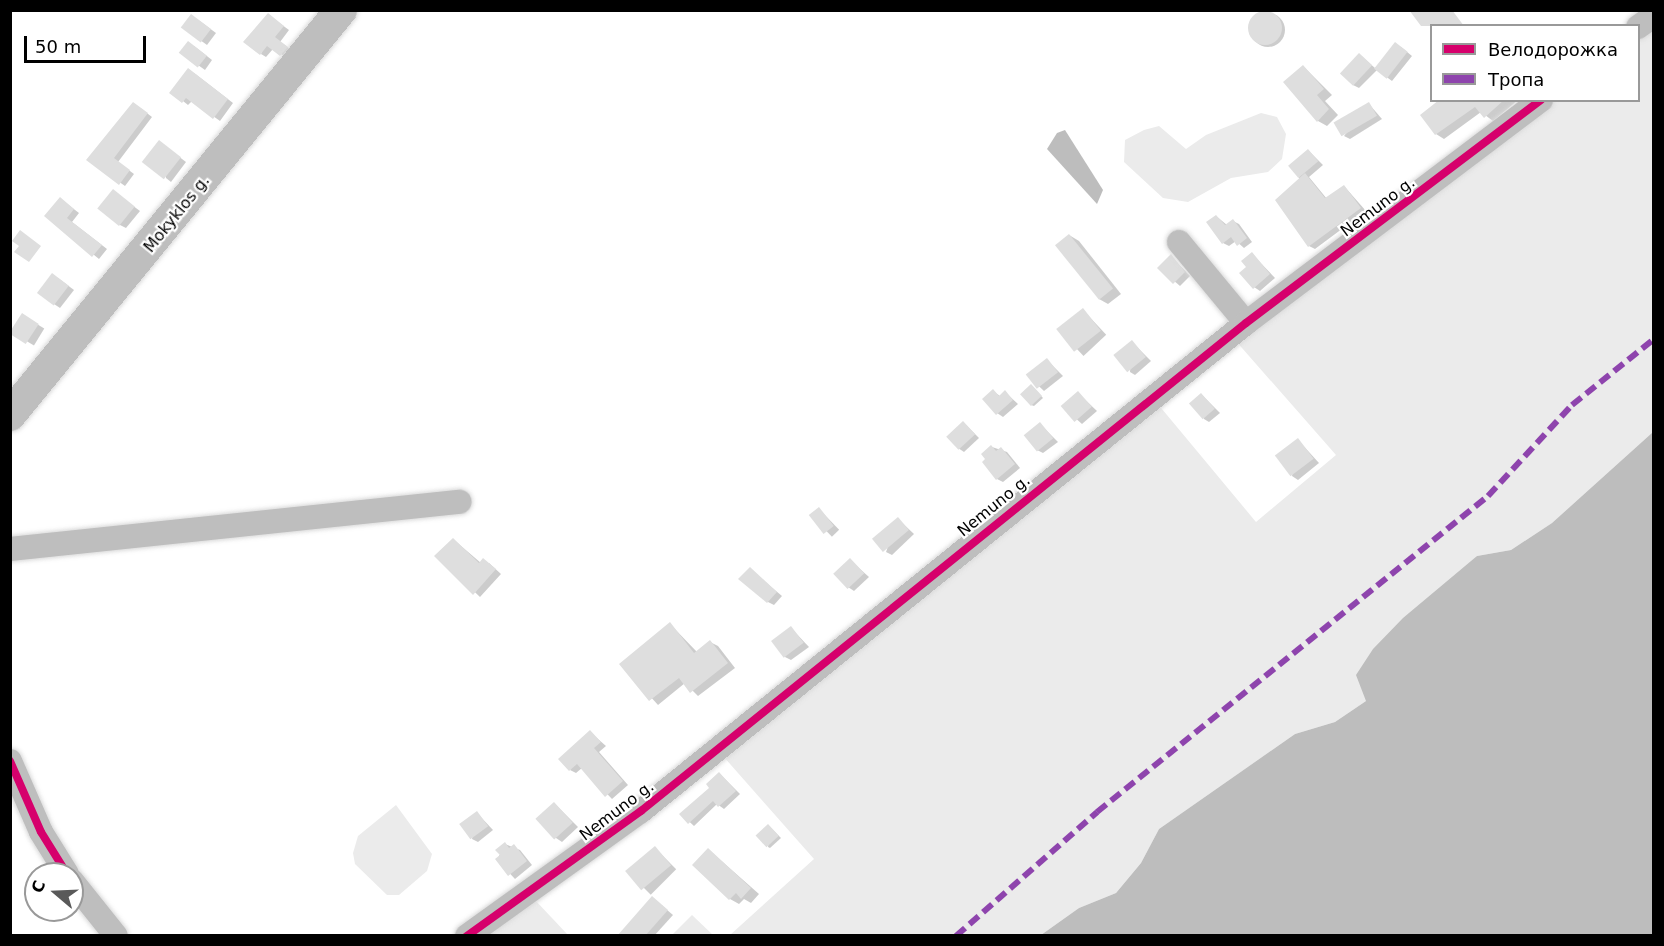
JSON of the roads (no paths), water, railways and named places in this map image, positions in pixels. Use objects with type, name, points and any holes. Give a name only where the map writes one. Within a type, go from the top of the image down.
[{"type":"main road","name":"Mokyklos g.","points":[[10,415],[341,10]]},
{"type":"street","name":"Nemuno g.","points":[[467,936],[641,811],[1246,323],[1538,102]]},
{"type":"street","points":[[1179,242],[1246,323]]},
{"type":"street","points":[[10,549],[460,502]]},
{"type":"street","points":[[10,761],[41,832],[60,862]]},
{"type":"street","points":[[84,896],[116,936]]}]
